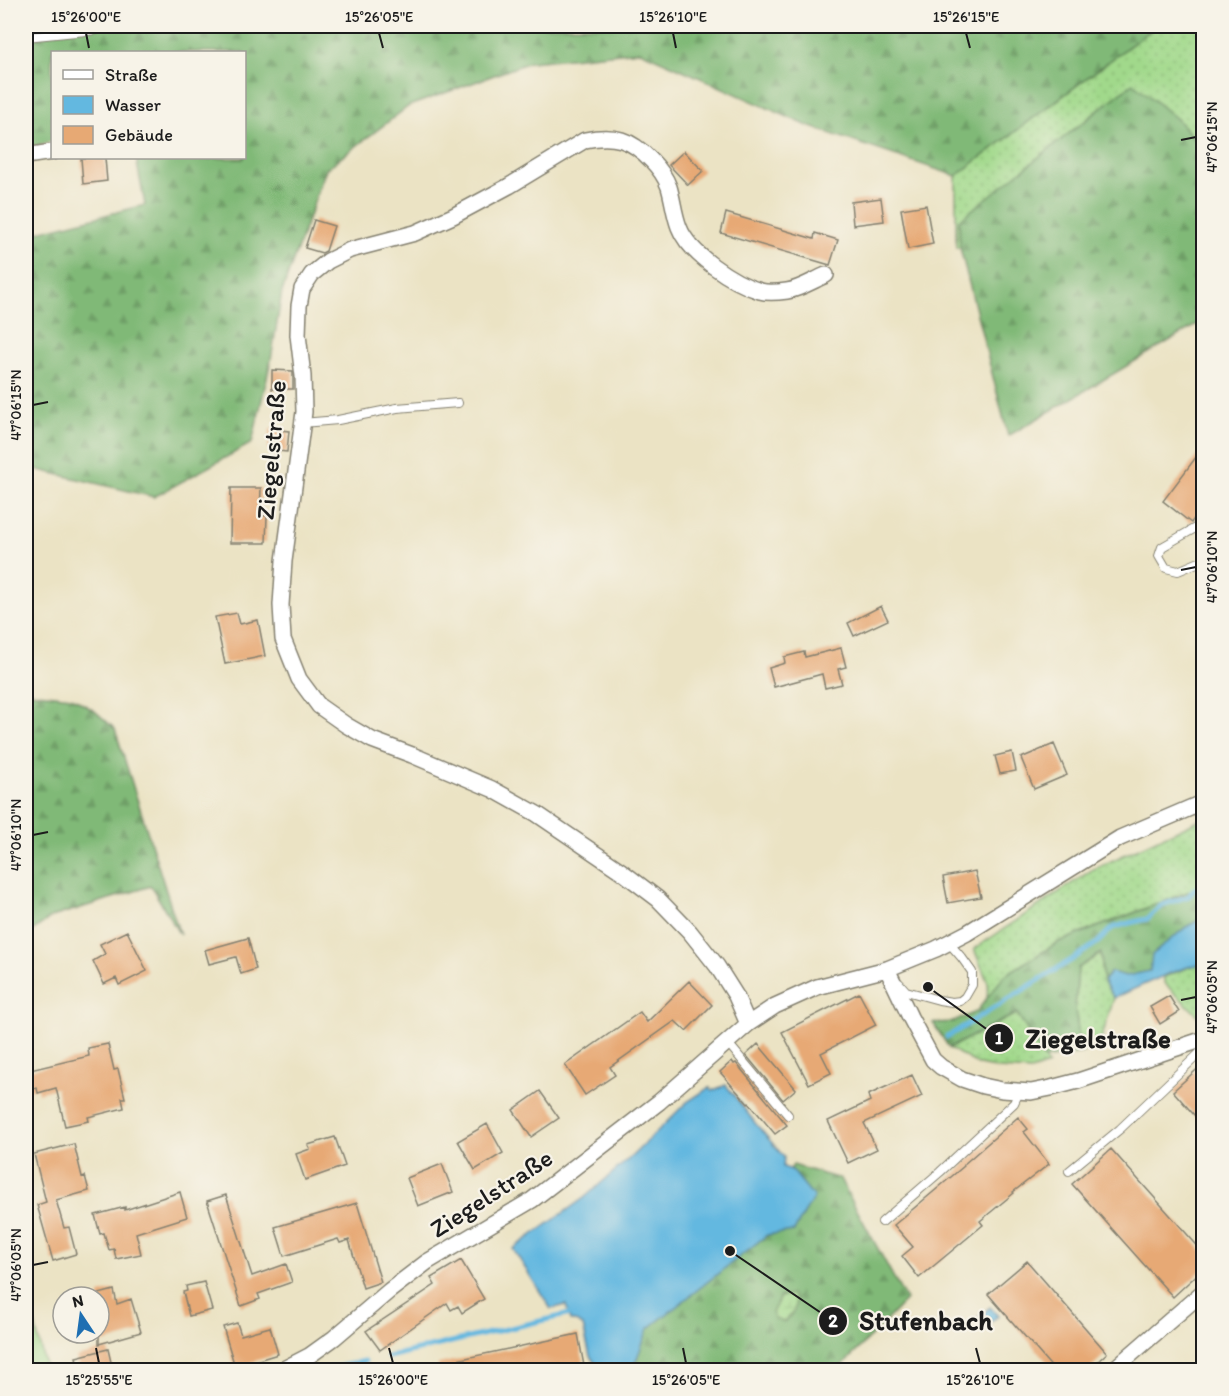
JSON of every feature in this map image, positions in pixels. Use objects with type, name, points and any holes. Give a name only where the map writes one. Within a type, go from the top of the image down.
[{"type":"street","name":"Ziegelstraße","points":[[748,1024],[736,996],[717,966],[690,932],[658,898],[537,814],[492,789],[372,740],[346,725],[319,706],[299,679],[283,639],[281,605],[284,561],[302,423],[303,376],[298,335],[299,306],[303,289],[312,274],[328,261],[350,250],[415,233],[453,216],[509,186],[585,140],[598,138],[614,138],[631,142],[645,153],[663,173],[679,227],[690,245],[710,265],[761,292],[789,291],[826,275]]},
{"type":"street","points":[[26,156],[51,152]]},
{"type":"street","name":"Ziegelstraße","points":[[282,1371],[309,1356],[334,1338],[427,1262],[532,1200],[659,1102],[748,1024],[775,1006],[818,987],[887,969],[949,943],[1120,838],[1203,802]]},
{"type":"street","points":[[887,969],[933,1060],[962,1079],[983,1086],[1031,1092],[1078,1081],[1203,1040]]},
{"type":"street","points":[[1113,1371],[1203,1291]]},
{"type":"lane","points":[[26,37],[96,30]]},
{"type":"lane","points":[[302,423],[338,420],[397,408],[458,403]]},
{"type":"lane","points":[[1197,527],[1162,547],[1160,555],[1166,568],[1178,571],[1203,560]]},
{"type":"lane","points":[[887,969],[906,991],[947,1002],[960,1001],[972,985],[972,972],[949,943]]},
{"type":"lane","points":[[726,1042],[788,1115]]},
{"type":"lane","points":[[1069,1171],[1120,1129],[1203,1049]]},
{"type":"lane","points":[[882,1222],[1014,1103],[1019,1091]]},
{"type":"green space","points":[[26,26],[1151,26],[1152,29],[956,176],[808,126],[640,51],[530,62],[409,106],[326,169],[282,292],[271,360],[252,443],[154,497],[26,467],[26,235],[145,205],[136,159],[246,159],[246,51],[51,51],[51,141],[38,146],[26,145]]},
{"type":"green space","points":[[1151,26],[1203,26],[1203,149],[1177,119],[959,220],[960,248],[956,248],[956,176],[1152,29]]},
{"type":"green space","points":[[1133,83],[1177,119],[1203,149],[1203,321],[1008,436],[960,248],[959,220]]},
{"type":"green space","points":[[29,692],[72,697],[95,711],[115,729],[180,935],[151,886],[52,917],[26,933],[26,694]]},
{"type":"green space","points":[[1203,818],[1203,884],[1193,890],[1059,942],[1005,975],[987,999],[988,983],[974,949],[1092,870]]},
{"type":"green space","points":[[1203,884],[1203,918],[1186,927],[1151,971],[1126,976],[1111,972],[1103,981],[1101,953],[1078,968],[1075,1008],[1081,1053],[1044,1059],[1017,1013],[949,1048],[933,1023],[953,1022],[976,1012],[1005,975],[1059,942],[1193,890]]},
{"type":"green space","points":[[1102,953],[1103,981],[1114,998],[1100,1043],[1081,1053],[1075,1008],[1078,968]]},
{"type":"green space","points":[[1203,964],[1203,1020],[1164,983],[1164,977],[1194,965]]},
{"type":"green space","points":[[1018,1013],[1048,1065],[1031,1071],[999,1069],[979,1065],[949,1048]]},
{"type":"green space","points":[[793,1165],[840,1179],[906,1300],[838,1370],[600,1370],[590,1356],[784,1178]]},
{"type":"green space","points":[[26,1289],[46,1370],[26,1370]]},
{"type":"green space","points":[[792,1294],[795,1303],[793,1313],[784,1322],[775,1319],[772,1313],[780,1297]]},
{"type":"water","points":[[1203,918],[1203,964],[1170,973],[1114,998],[1103,981],[1111,972],[1126,976],[1150,971],[1152,955],[1186,927]]},
{"type":"water","points":[[726,1085],[784,1157],[783,1167],[792,1170],[814,1197],[794,1231],[767,1235],[648,1329],[636,1361],[629,1370],[600,1370],[590,1356],[583,1326],[570,1321],[566,1305],[551,1309],[513,1249],[584,1198],[633,1155],[687,1102],[710,1087],[712,1091]]},
{"type":"water","points":[[990,1307],[998,1316],[981,1330],[974,1321]]},
{"type":"building","points":[[684,151],[703,171],[688,185],[669,165]]},
{"type":"building","points":[[81,159],[105,159],[107,181],[83,184]]},
{"type":"building","points":[[881,198],[884,221],[853,225],[851,202]]},
{"type":"building","points":[[926,205],[933,244],[908,249],[901,209]]},
{"type":"building","points":[[726,213],[814,239],[815,233],[838,240],[830,265],[721,233]]},
{"type":"building","points":[[314,220],[334,226],[326,251],[322,253],[305,248]]},
{"type":"building","points":[[272,370],[293,371],[293,389],[272,389]]},
{"type":"building","points":[[270,429],[289,431],[287,452],[268,450]]},
{"type":"building","points":[[1203,448],[1203,506],[1191,523],[1163,501]]},
{"type":"building","points":[[231,488],[261,488],[260,515],[267,516],[266,543],[230,543]]},
{"type":"building","points":[[881,606],[888,620],[854,636],[848,623]]},
{"type":"building","points":[[237,613],[240,624],[258,620],[265,656],[225,664],[215,617]]},
{"type":"building","points":[[841,648],[846,667],[838,669],[842,684],[825,688],[822,674],[774,687],[769,668],[785,663],[784,657],[804,652],[805,657]]},
{"type":"building","points":[[1054,744],[1067,775],[1034,789],[1021,758]]},
{"type":"building","points":[[1012,752],[1016,771],[1000,774],[995,756]]},
{"type":"building","points":[[975,871],[981,897],[948,903],[943,877]]},
{"type":"building","points":[[127,931],[147,971],[119,985],[116,978],[104,984],[93,961],[105,954],[100,944]]},
{"type":"building","points":[[248,938],[256,969],[241,974],[236,957],[209,964],[205,950]]},
{"type":"building","points":[[689,981],[712,1005],[686,1031],[675,1021],[610,1067],[615,1075],[585,1095],[565,1065],[640,1012],[647,1022]]},
{"type":"building","points":[[859,993],[876,1025],[821,1053],[831,1073],[809,1084],[782,1032]]},
{"type":"building","points":[[1169,996],[1179,1012],[1160,1024],[1150,1007]]},
{"type":"building","points":[[108,1044],[114,1070],[118,1069],[125,1098],[122,1098],[124,1108],[88,1117],[89,1121],[65,1126],[56,1088],[38,1093],[37,1088],[26,1090],[26,1071],[89,1056],[88,1048]]},
{"type":"building","points":[[758,1044],[796,1089],[783,1100],[746,1055]]},
{"type":"building","points":[[732,1061],[787,1125],[775,1134],[720,1072]]},
{"type":"building","points":[[1203,1064],[1203,1125],[1173,1091]]},
{"type":"building","points":[[912,1075],[922,1096],[864,1123],[877,1149],[848,1163],[828,1121],[870,1101],[868,1095]]},
{"type":"building","points":[[540,1091],[559,1118],[531,1137],[513,1110]]},
{"type":"building","points":[[1018,1117],[1028,1129],[1024,1132],[1049,1164],[1013,1192],[980,1221],[983,1225],[919,1278],[902,1256],[913,1247],[894,1225]]},
{"type":"building","points":[[487,1124],[503,1153],[475,1170],[458,1141]]},
{"type":"building","points":[[335,1137],[345,1166],[305,1180],[296,1154],[310,1149],[308,1145]]},
{"type":"building","points":[[74,1144],[82,1177],[85,1176],[89,1191],[56,1200],[64,1228],[69,1227],[76,1254],[53,1261],[37,1205],[46,1202],[34,1154]]},
{"type":"building","points":[[1111,1149],[1203,1252],[1203,1269],[1173,1297],[1072,1184]]},
{"type":"building","points":[[442,1164],[453,1192],[418,1206],[407,1178]]},
{"type":"building","points":[[180,1192],[187,1217],[136,1233],[141,1254],[116,1259],[114,1249],[109,1250],[104,1233],[100,1234],[95,1215],[125,1207],[125,1210]]},
{"type":"building","points":[[226,1195],[252,1276],[286,1264],[292,1282],[258,1294],[260,1299],[241,1306],[207,1201]]},
{"type":"building","points":[[357,1203],[381,1282],[363,1288],[349,1240],[340,1243],[338,1239],[284,1256],[275,1227]]},
{"type":"building","points":[[461,1260],[484,1299],[462,1313],[458,1306],[451,1310],[447,1303],[380,1350],[366,1331],[435,1285],[431,1278]]},
{"type":"building","points":[[1027,1261],[1107,1353],[1087,1371],[1055,1371],[988,1294]]},
{"type":"building","points":[[204,1282],[212,1310],[189,1316],[183,1292],[187,1291],[186,1286]]},
{"type":"building","points":[[114,1290],[117,1304],[131,1299],[141,1332],[111,1341],[111,1291]]},
{"type":"building","points":[[237,1323],[241,1335],[270,1327],[278,1354],[235,1367],[223,1327]]},
{"type":"building","points":[[578,1334],[585,1371],[438,1371],[438,1364]]},
{"type":"building","points":[[108,1349],[113,1371],[79,1371],[76,1357]]},
{"type":"waterway","points":[[947,1037],[1073,959],[1097,943],[1112,928],[1147,919],[1162,905],[1189,896],[1193,890],[1204,884]]},
{"type":"waterway","points":[[388,1357],[573,1312]]},
{"type":"waterway","points":[[324,1370],[365,1361]]},
{"type":"place","name":"Ziegelstraße","points":[[928,987]]},
{"type":"place","name":"Stufenbach","points":[[730,1251]]}]
